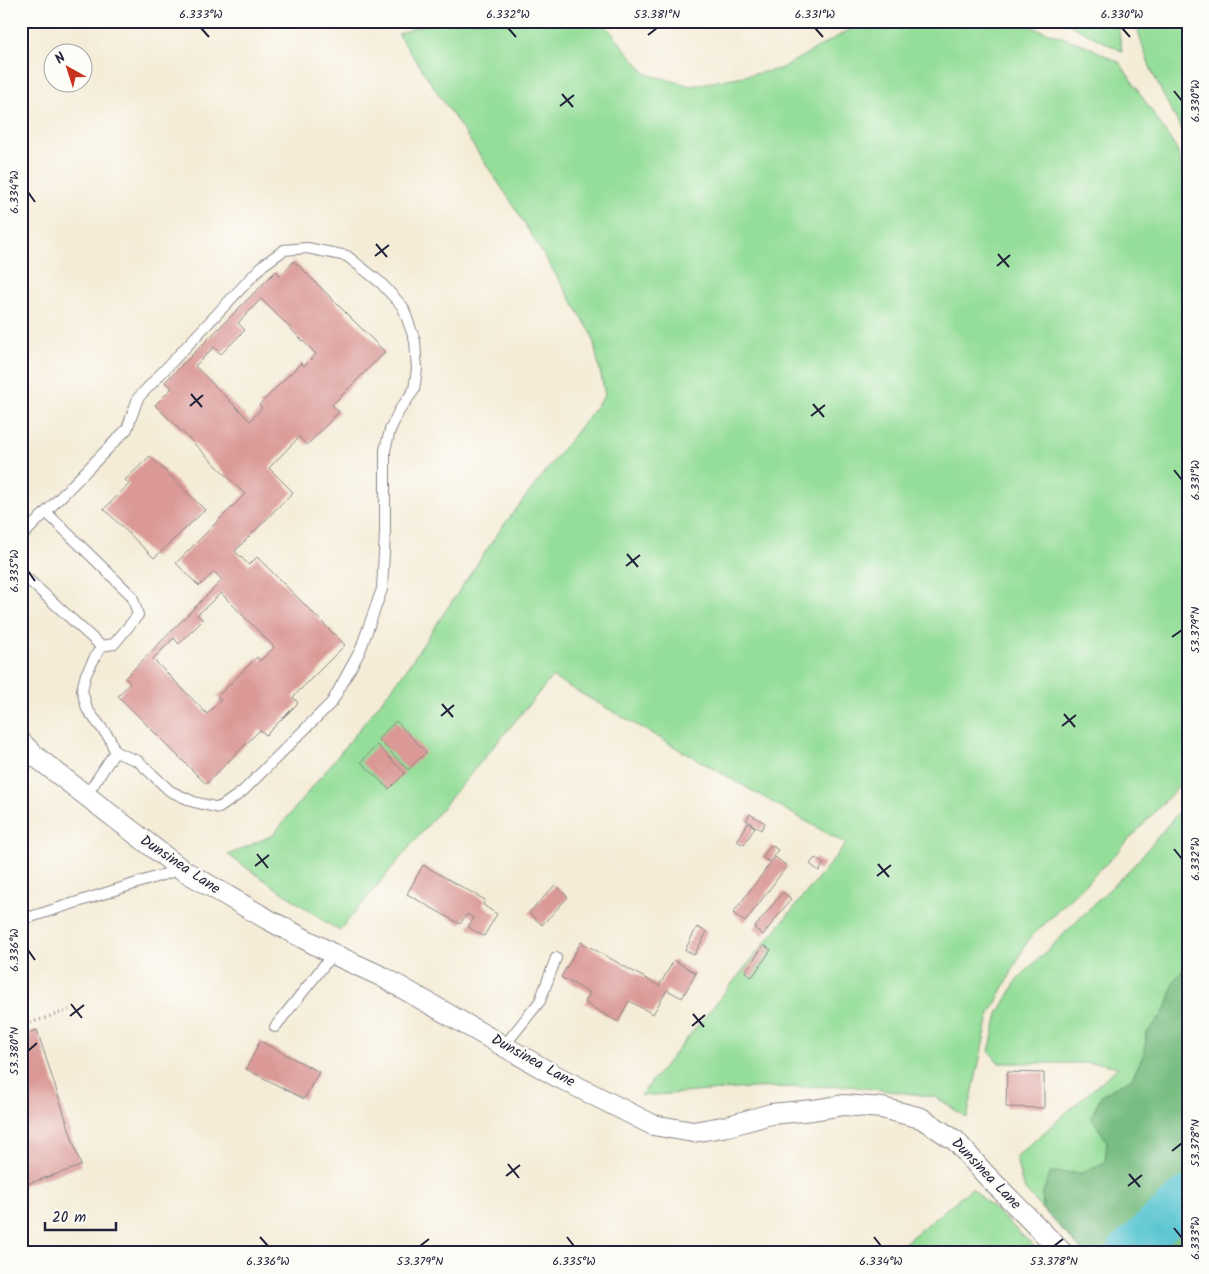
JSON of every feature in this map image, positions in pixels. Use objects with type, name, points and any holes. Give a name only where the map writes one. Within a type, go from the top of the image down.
[{"type":"street","name":"Dunsinea Lane","points":[[21,742],[35,756],[181,869],[267,919],[333,954],[383,976],[556,1076],[653,1125],[692,1132],[728,1126],[771,1114],[844,1105],[882,1108],[921,1118],[956,1141],[985,1174],[1063,1253]]},
{"type":"lane","points":[[21,537],[127,429],[138,398],[262,266],[284,250],[307,248],[347,256],[381,283],[403,307],[416,341],[417,369],[414,390],[399,411],[390,430],[385,450],[385,533],[382,590],[360,651],[332,702],[242,792],[220,808],[194,802],[170,791],[138,761],[115,752],[110,739],[87,709],[82,690],[86,674],[101,646]]},
{"type":"lane","points":[[46,512],[132,596],[138,615],[114,644],[101,646]]},
{"type":"lane","points":[[21,573],[101,646]]},
{"type":"lane","points":[[86,796],[115,752]]},
{"type":"lane","points":[[21,920],[181,869]]},
{"type":"lane","points":[[275,1027],[333,954]]},
{"type":"lane","points":[[504,1046],[540,1001],[556,958]]},
{"type":"path","points":[[21,1026],[69,1010]]},
{"type":"green space","points":[[434,21],[602,21],[646,74],[691,86],[780,69],[865,21],[1014,21],[1085,45],[1120,63],[1177,150],[1188,191],[1188,776],[1112,858],[1028,940],[989,1016],[967,1118],[936,1097],[849,1086],[749,1088],[640,1096],[846,844],[552,677],[339,931],[228,855],[273,835],[403,674],[500,530],[605,395],[592,334],[510,200],[398,34]]},
{"type":"green space","points":[[1062,21],[1117,21],[1122,51]]},
{"type":"green space","points":[[1136,21],[1188,21],[1188,141],[1151,68]]},
{"type":"green space","points":[[1188,801],[1188,1206],[1148,1251],[1084,1253],[1026,1191],[1021,1180],[1016,1157],[1118,1067],[1100,1063],[999,1063],[989,1051],[998,1014],[1017,980],[1134,865]]},
{"type":"green space","points":[[1188,964],[1188,1206],[1148,1251],[1084,1253],[1043,1209],[1042,1194],[1051,1172],[1082,1173],[1105,1162],[1107,1141],[1091,1117],[1102,1095],[1132,1078],[1145,1052],[1146,1034],[1162,1015],[1169,1001],[1174,981]]},
{"type":"green space","points":[[972,1188],[1041,1253],[892,1253]]},
{"type":"green space","points":[[1188,1222],[1188,1253],[1156,1253]]},
{"type":"building","points":[[294,261],[385,352],[332,405],[339,412],[307,445],[299,437],[269,468],[293,492],[235,551],[249,565],[257,557],[345,645],[293,697],[298,703],[266,735],[260,730],[206,784],[118,696],[130,683],[125,678],[222,580],[214,572],[199,586],[176,563],[245,494],[155,405],[172,388],[165,382],[276,271],[280,276]],"holes":[[[261,299],[316,354],[304,366],[301,363],[259,405],[262,408],[250,421],[195,366],[214,347],[221,354],[245,330],[238,323]],[[221,593],[274,647],[260,661],[257,657],[217,697],[221,700],[207,714],[153,659],[174,638],[179,644],[203,620],[197,615]]]},
{"type":"building","points":[[150,456],[205,510],[154,558],[104,509],[129,484],[125,480]]},
{"type":"building","points":[[396,721],[426,752],[408,770],[378,739]]},
{"type":"building","points":[[377,745],[405,773],[389,789],[361,762]]},
{"type":"building","points":[[750,814],[765,823],[761,830],[746,820]]},
{"type":"building","points":[[748,823],[755,827],[744,845],[737,841]]},
{"type":"building","points":[[771,845],[778,850],[769,862],[762,857]]},
{"type":"building","points":[[775,857],[787,866],[745,922],[733,913]]},
{"type":"building","points":[[815,858],[824,864],[819,871],[810,864]]},
{"type":"building","points":[[423,865],[485,900],[483,905],[497,914],[484,936],[468,927],[474,918],[467,914],[460,924],[407,894]]},
{"type":"building","points":[[555,885],[568,897],[542,925],[529,913]]},
{"type":"building","points":[[783,892],[791,899],[763,935],[754,928]]},
{"type":"building","points":[[697,927],[707,932],[694,955],[685,950]]},
{"type":"building","points":[[581,942],[659,986],[674,960],[696,973],[682,998],[667,990],[653,1014],[629,1001],[618,1022],[585,1003],[590,993],[561,977]]},
{"type":"building","points":[[764,945],[771,950],[752,977],[745,972]]},
{"type":"building","points":[[37,1030],[81,1166],[21,1186],[21,1035]]},
{"type":"building","points":[[260,1041],[319,1072],[304,1099],[246,1069]]},
{"type":"building","points":[[1007,1072],[1044,1073],[1044,1108],[1006,1107]]},
{"type":"waterway","points":[[1127,1253],[1188,1197]]}]
